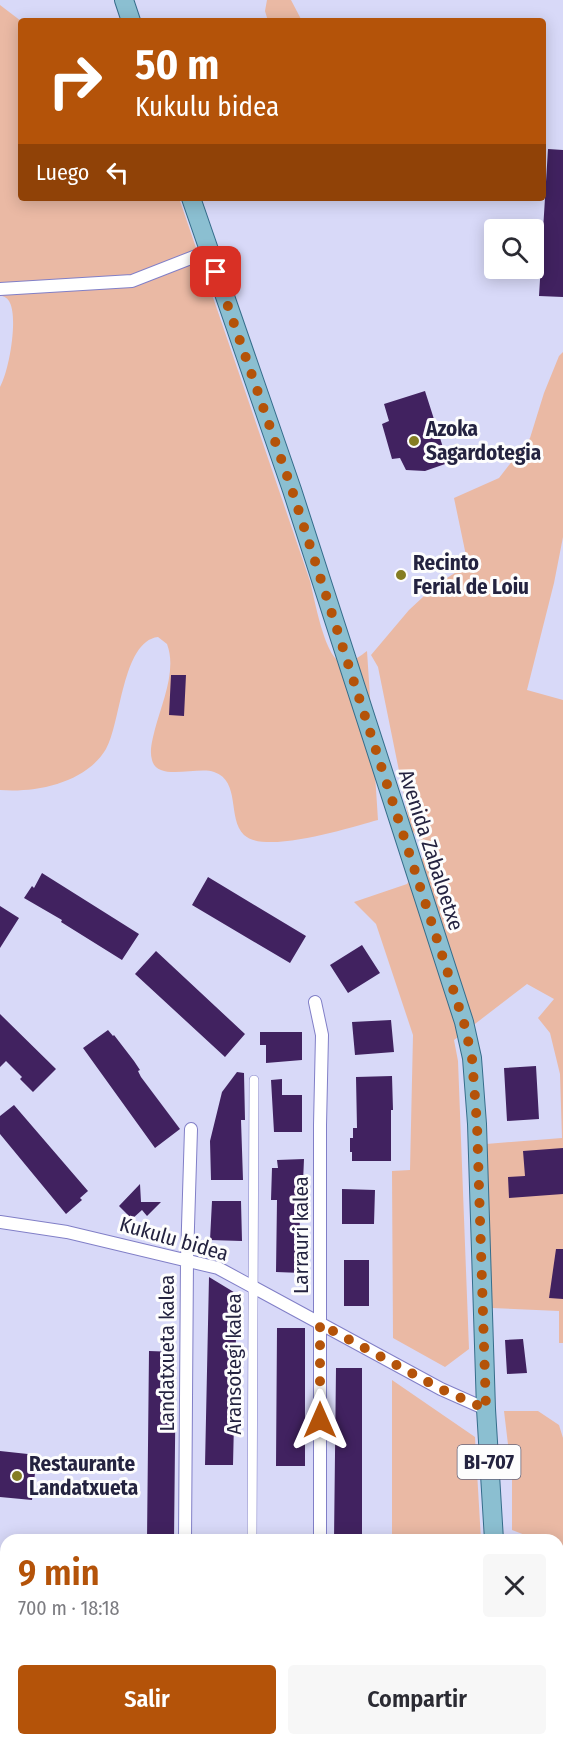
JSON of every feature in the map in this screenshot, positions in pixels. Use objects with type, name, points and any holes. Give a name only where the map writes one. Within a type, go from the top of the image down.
[{"type":"main road","points":[[124,0],[130,18]]},
{"type":"main road","name":"Avenida Zabaloetxe","points":[[192,201],[292,490],[466,1031],[472,1058],[477,1124],[486,1409],[494,1534]]},
{"type":"street","points":[[0,289],[132,281],[209,251]]},
{"type":"street","name":"Larrauri kalea","points":[[315,1002],[321,1035],[320,1534]]},
{"type":"street","name":"Aransotegi kalea","points":[[252,1534],[254,1080]]},
{"type":"street","name":"Landatxueta kalea","points":[[184,1534],[191,1129]]},
{"type":"street","name":"Kukulu bidea","points":[[0,1222],[67,1232],[218,1268],[441,1389],[486,1409]]},
{"type":"shaded area","points":[[267,0],[291,0],[300,18],[267,18],[265,11]]},
{"type":"shaded area","points":[[0,5],[18,19],[18,201],[180,201],[310,581],[325,639],[330,651],[336,659],[342,662],[352,661],[367,651],[378,820],[309,838],[270,842],[255,840],[244,835],[239,828],[231,791],[228,783],[222,777],[214,772],[170,772],[155,767],[151,756],[152,744],[170,665],[167,644],[158,637],[146,642],[137,653],[124,685],[111,737],[97,761],[73,778],[59,783],[29,790],[0,790],[0,387],[9,358],[13,321],[9,301],[0,295]]},
{"type":"shaded area","points":[[563,352],[563,537],[527,690],[563,700],[563,1343],[559,1343],[559,1311],[492,1308],[486,1144],[562,1138],[560,1074],[550,1033],[538,1018],[554,999],[527,984],[454,1040],[458,1061],[469,1349],[445,1367],[393,1338],[392,1171],[410,1170],[413,1035],[376,924],[354,902],[407,884],[429,848],[411,830],[378,667],[371,655],[409,610],[437,584],[468,565],[454,498],[499,478],[530,438],[544,393],[559,356]]},
{"type":"shaded area","points":[[392,1380],[475,1437],[481,1534],[392,1534]]},
{"type":"shaded area","points":[[504,1411],[538,1411],[559,1425],[563,1438],[563,1534],[522,1534],[512,1530],[512,1478]]},
{"type":"building","points":[[548,149],[563,150],[563,297],[539,296],[540,279],[544,279],[544,219]]},
{"type":"building","name":"Azoka Sagardotegia","points":[[425,391],[448,463],[425,471],[406,470],[400,458],[392,459],[382,424],[389,421],[384,404]]},
{"type":"building","points":[[171,675],[186,675],[184,716],[169,715]]},
{"type":"building","points":[[42,873],[139,934],[122,960],[24,898],[32,886],[34,888]]},
{"type":"building","points":[[208,877],[306,936],[290,963],[192,905]]},
{"type":"building","points":[[0,906],[19,918],[0,948]]},
{"type":"building","points":[[362,945],[380,973],[348,993],[330,965]]},
{"type":"building","points":[[156,951],[245,1034],[225,1057],[135,974]]},
{"type":"building","points":[[0,1014],[56,1069],[33,1092],[6,1061],[0,1067]]},
{"type":"building","points":[[391,1020],[394,1052],[355,1055],[352,1022]]},
{"type":"building","points":[[108,1030],[134,1061],[140,1070],[138,1071],[141,1077],[180,1129],[155,1148],[83,1048]]},
{"type":"building","points":[[260,1032],[302,1032],[302,1060],[266,1063],[266,1045],[260,1045]]},
{"type":"building","points":[[536,1066],[539,1119],[507,1121],[504,1068]]},
{"type":"building","points":[[237,1072],[244,1073],[245,1120],[241,1120],[243,1180],[211,1180],[210,1141],[222,1092]]},
{"type":"building","points":[[392,1076],[391,1161],[352,1161],[350,1138],[353,1138],[353,1128],[357,1128],[356,1077]]},
{"type":"building","points":[[282,1079],[282,1095],[302,1095],[302,1132],[274,1132],[271,1080]]},
{"type":"building","points":[[14,1105],[88,1191],[80,1198],[82,1200],[66,1214],[0,1134],[0,1116]]},
{"type":"building","points":[[563,1148],[563,1194],[509,1198],[508,1177],[525,1176],[523,1151]]},
{"type":"building","points":[[304,1159],[302,1206],[299,1206],[302,1273],[276,1272],[277,1200],[271,1200],[272,1168],[278,1168],[277,1160]]},
{"type":"building","points":[[140,1184],[141,1202],[161,1202],[147,1216],[142,1210],[132,1219],[119,1206]]},
{"type":"building","points":[[342,1189],[375,1190],[374,1224],[342,1224]]},
{"type":"building","points":[[212,1201],[241,1201],[242,1241],[210,1240]]},
{"type":"building","points":[[556,1249],[563,1249],[563,1299],[549,1298]]},
{"type":"building","points":[[344,1260],[369,1260],[369,1306],[344,1306]]},
{"type":"building","points":[[209,1277],[237,1294],[233,1465],[205,1465]]},
{"type":"building","points":[[277,1328],[305,1328],[305,1466],[276,1466]]},
{"type":"building","points":[[523,1339],[527,1373],[507,1374],[505,1340]]},
{"type":"building","points":[[149,1351],[176,1352],[174,1534],[147,1534]]},
{"type":"building","points":[[336,1368],[362,1368],[362,1534],[334,1534]]},
{"type":"building","name":"Restaurante Landatxueta","points":[[0,1451],[37,1455],[32,1500],[0,1497]]},
{"type":"place","name":"Azoka Sagardotegia","points":[[414,441]]},
{"type":"place","name":"Recinto Ferial de Loiu","points":[[401,575]]},
{"type":"place","name":"Restaurante Landatxueta","points":[[17,1476]]},
{"type":"route","points":[[216,272],[292,490],[464,1023],[472,1058],[477,1124],[486,1409],[441,1389],[320,1324],[320,1420]]}]
